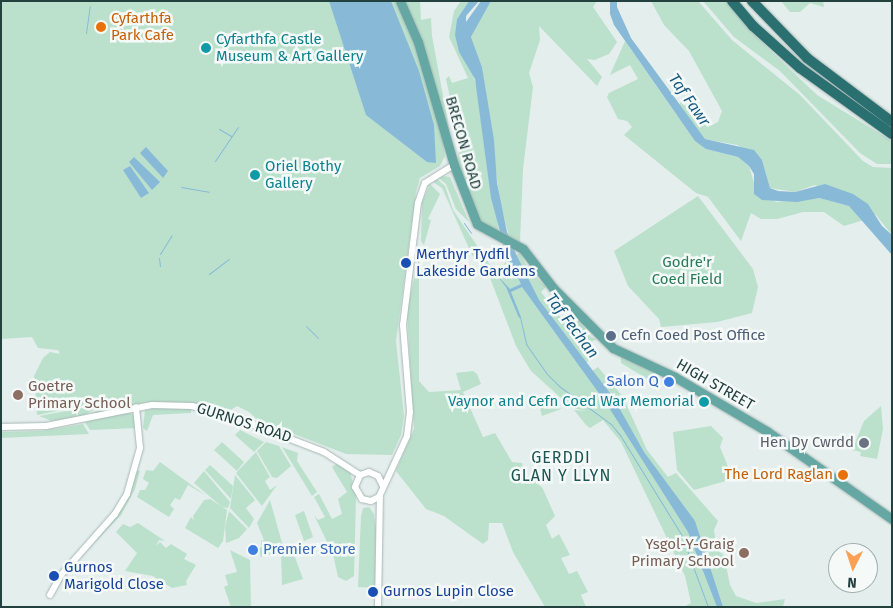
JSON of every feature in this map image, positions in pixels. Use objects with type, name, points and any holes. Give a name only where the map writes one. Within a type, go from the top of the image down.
[{"type":"highway","points":[[732,1],[753,26],[800,68],[892,134]]},
{"type":"highway","points":[[752,1],[807,58],[892,122]]},
{"type":"main road","name":"BRECON ROAD","points":[[400,1],[418,42],[454,165],[474,222],[496,235],[513,242],[535,265]]},
{"type":"main road","name":"HIGH STREET","points":[[535,265],[553,288],[614,348],[675,377],[768,432],[892,519]]},
{"type":"street","points":[[378,607],[378,512],[383,486],[390,470],[403,450],[410,423],[403,325],[418,203],[425,183],[454,165]]},
{"type":"street","name":"GURNOS ROAD","points":[[1,427],[46,426],[136,408],[173,404],[217,411],[332,455],[360,475]]},
{"type":"street","points":[[50,595],[61,574],[115,514],[127,494],[140,448],[136,408]]},
{"type":"street","points":[[378,512],[368,500],[357,494],[356,480],[360,475],[370,472],[376,474],[390,470]]},
{"type":"street","points":[[376,474],[383,486]]},
{"type":"street","points":[[368,500],[381,495]]},
{"type":"green space","points":[[1,1],[396,1],[411,33],[440,125],[445,156],[440,166],[420,178],[416,192],[396,341],[404,416],[401,435],[392,455],[346,454],[258,420],[249,412],[237,406],[228,412],[199,403],[147,402],[87,416],[107,405],[104,402],[37,415],[34,376],[43,358],[50,352],[60,354],[58,350],[38,348],[32,337],[1,339]]},
{"type":"green space","points":[[404,1],[420,1],[421,20],[431,18],[432,36],[451,139],[428,59]]},
{"type":"green space","points":[[461,1],[469,1],[457,19],[480,99],[499,232],[478,221],[458,163],[459,139],[446,79],[449,76],[452,83],[468,78],[449,37],[454,11]]},
{"type":"green space","points":[[491,1],[597,1],[593,7],[617,42],[609,54],[595,60],[587,59],[602,77],[597,86],[539,26],[540,40],[529,73],[533,87],[523,169],[520,242],[509,236],[500,202],[482,67],[471,37]]},
{"type":"green space","points":[[651,1],[698,1],[732,40],[800,95],[863,161],[873,167],[892,168],[892,235],[876,215],[815,185],[795,192],[770,188],[762,160],[737,145],[705,139],[679,105],[681,102],[708,127],[718,122],[722,111],[689,51],[664,25]]},
{"type":"green space","points":[[703,1],[726,1],[749,30],[817,95],[892,141],[892,164],[877,164],[860,153],[780,71],[734,37]]},
{"type":"green space","points":[[781,1],[823,1],[824,7],[810,3],[800,12],[790,12]]},
{"type":"green space","points":[[625,41],[676,114],[706,149],[738,157],[749,166],[754,183],[776,202],[819,198],[849,206],[864,220],[844,226],[824,212],[803,212],[777,219],[761,219],[751,213],[741,241],[708,197],[696,193],[624,135],[632,127],[627,121],[618,119],[607,97],[609,93],[638,79],[630,65],[610,75]]},
{"type":"green space","points":[[444,176],[450,177],[469,222],[456,209],[446,184],[439,178]]},
{"type":"green space","points":[[437,179],[445,186],[453,210],[496,274],[502,280],[493,267],[503,266],[508,258],[520,253],[529,270],[546,287],[541,292],[564,322],[573,326],[579,320],[591,337],[596,339],[586,346],[592,358],[586,363],[592,371],[598,367],[623,397],[647,450],[668,477],[676,473],[718,521],[714,530],[717,550],[724,555],[730,585],[736,596],[756,603],[785,599],[783,607],[684,607],[691,603],[685,576],[621,442],[603,420],[590,428],[586,425],[574,410],[587,411],[572,408],[531,371],[516,346],[487,270],[472,255],[442,188],[433,182]]},
{"type":"green space","points":[[430,184],[440,194],[428,219],[431,220],[424,245],[421,241],[422,203]]},
{"type":"green space","name":"Godre'r Coed Field","points":[[698,196],[753,269],[758,287],[752,313],[717,322],[661,327],[659,319],[628,286],[614,251]]},
{"type":"green space","points":[[419,257],[419,381],[429,392],[461,390],[456,373],[473,371],[477,374],[481,384],[463,392],[483,437],[495,433],[512,462],[522,463],[525,476],[542,487],[555,516],[546,525],[552,539],[559,534],[570,555],[561,558],[569,574],[577,571],[588,592],[581,595],[586,607],[545,607],[513,552],[502,523],[489,523],[488,540],[483,544],[444,516],[426,509],[396,471],[414,429],[407,311]]},
{"type":"green space","points":[[621,357],[654,372],[654,383],[621,363]]},
{"type":"green space","points":[[548,397],[561,409],[542,416],[538,401]]},
{"type":"green space","points":[[104,404],[83,416],[52,421],[39,416]]},
{"type":"green space","points":[[881,406],[883,429],[877,459],[860,456],[861,452],[852,450],[864,421]]},
{"type":"green space","points":[[163,407],[191,409],[191,413],[153,415],[147,431],[143,428],[145,410]]},
{"type":"green space","points":[[129,412],[136,418],[137,428],[90,430],[85,422]]},
{"type":"green space","points":[[83,424],[89,434],[1,438],[1,432],[41,431]]},
{"type":"green space","points":[[711,426],[723,438],[720,447],[733,479],[694,490],[677,470],[673,432]]},
{"type":"green space","points":[[240,430],[264,442],[254,452],[235,435]]},
{"type":"green space","points":[[222,442],[244,462],[237,471],[214,450]]},
{"type":"green space","points":[[266,442],[279,446],[291,466],[277,478],[272,477],[257,451]]},
{"type":"green space","points":[[282,447],[298,453],[297,461],[317,492],[312,496]]},
{"type":"green space","points":[[256,452],[270,477],[265,481],[270,490],[277,485],[262,506],[236,473]]},
{"type":"green space","points":[[160,462],[205,495],[188,485],[180,500],[175,498],[170,505],[174,509],[169,517],[137,497],[140,490],[145,490],[149,483],[143,479],[146,470],[153,471]]},
{"type":"green space","points":[[338,463],[350,470],[356,498],[354,576],[346,581],[338,577],[333,554],[314,515],[318,520],[325,517],[314,497],[319,494],[332,519],[342,514],[338,499],[347,492],[332,467]]},
{"type":"green space","points":[[210,465],[233,486],[231,499],[205,470]]},
{"type":"green space","points":[[137,470],[140,471],[135,489],[121,515],[67,572],[125,505]]},
{"type":"green space","points":[[204,471],[230,502],[228,508],[222,507],[194,483]]},
{"type":"green space","points":[[235,475],[255,500],[246,508],[254,519],[249,528],[230,508]]},
{"type":"green space","points":[[210,499],[227,510],[223,541],[218,548],[185,528],[191,517],[194,520],[193,516],[204,500]]},
{"type":"green space","points":[[270,500],[284,550],[261,557],[258,548],[262,547],[261,541],[264,540],[257,523]]},
{"type":"green space","points":[[369,507],[374,514],[376,529],[375,588],[358,587],[361,516],[363,508]]},
{"type":"green space","points":[[229,511],[247,529],[239,538],[226,543],[225,527]]},
{"type":"green space","points":[[304,511],[313,537],[304,541],[295,515]]},
{"type":"green space","points":[[138,523],[165,541],[159,540],[156,546],[160,542],[166,548],[171,544],[187,554],[184,559],[196,565],[186,581],[187,585],[172,588],[153,576],[125,571],[137,553],[116,532],[123,524],[130,527]]},
{"type":"green space","points":[[292,549],[303,579],[282,585],[281,552]]},
{"type":"green space","points":[[230,550],[250,560],[251,607],[231,607],[224,587],[228,585],[225,575],[237,572]]},
{"type":"water","points":[[329,1],[391,1],[419,71],[434,125],[436,163],[427,162],[366,115]]},
{"type":"water","points":[[469,1],[479,1],[466,16],[466,22],[481,1],[491,1],[471,37],[482,67],[494,140],[497,183],[507,232],[516,254],[539,300],[613,397],[644,452],[695,521],[723,607],[717,607],[688,532],[606,403],[522,287],[511,292],[521,317],[519,318],[506,287],[495,273],[510,289],[521,284],[506,254],[491,198],[475,79],[459,52],[455,35],[457,19]]},
{"type":"water","points":[[610,1],[617,1],[617,7],[631,38],[705,139],[754,150],[762,160],[770,188],[778,191],[795,192],[825,184],[853,194],[868,204],[882,226],[892,235],[892,255],[849,206],[819,198],[797,202],[762,200],[754,194],[754,174],[749,166],[738,157],[706,149],[695,141],[614,25],[610,14]]},
{"type":"water","points":[[146,147],[168,171],[163,178],[140,153]]},
{"type":"water","points":[[134,157],[160,182],[152,190],[129,162]]},
{"type":"water","points":[[130,166],[149,193],[141,198],[123,170]]},
{"type":"waterway","points":[[86,33],[90,6]]},
{"type":"waterway","points":[[215,161],[238,127]]},
{"type":"waterway","points":[[219,129],[231,136]]},
{"type":"waterway","points":[[181,187],[209,192]]},
{"type":"waterway","points":[[464,223],[471,233]]},
{"type":"waterway","points":[[160,254],[172,235]]},
{"type":"waterway","points":[[159,258],[160,266]]},
{"type":"waterway","points":[[209,274],[229,259]]},
{"type":"waterway","points":[[520,317],[526,344],[546,373],[559,386],[611,424],[620,435],[681,534],[708,607]]},
{"type":"waterway","points":[[306,326],[318,338]]},
{"type":"place","name":"Cyfarthfa Park Cafe","points":[[101,27]]},
{"type":"place","name":"Cyfarthfa Castle Museum & Art Gallery","points":[[206,48]]},
{"type":"place","name":"Oriel Bothy Gallery","points":[[255,175]]},
{"type":"place","name":"Merthyr Tydfil Lakeside Gardens","points":[[406,263]]},
{"type":"place","name":"Cefn Coed Post Office","points":[[611,336]]},
{"type":"place","name":"Salon Q","points":[[669,382]]},
{"type":"place","name":"Goetre Primary School","points":[[18,395]]},
{"type":"place","name":"Vaynor and Cefn Coed War Memorial","points":[[704,402]]},
{"type":"place","name":"Hen Dy Cwrdd","points":[[864,443]]},
{"type":"place","name":"The Lord Raglan","points":[[843,475]]},
{"type":"place","name":"Premier Store","points":[[253,550]]},
{"type":"place","name":"Ysgol-Y-Graig Primary School","points":[[744,553]]},
{"type":"place","name":"Gurnos Marigold Close","points":[[54,576]]},
{"type":"place","name":"Gurnos Lupin Close","points":[[373,592]]},
{"type":"district","name":"GERDDI GLAN Y LLYN","points":[[561,467]]},
{"type":"water label","name":"Taf Fawr","points":[[689,100]]},
{"type":"water label","name":"Taf Fechan","points":[[572,326]]}]
